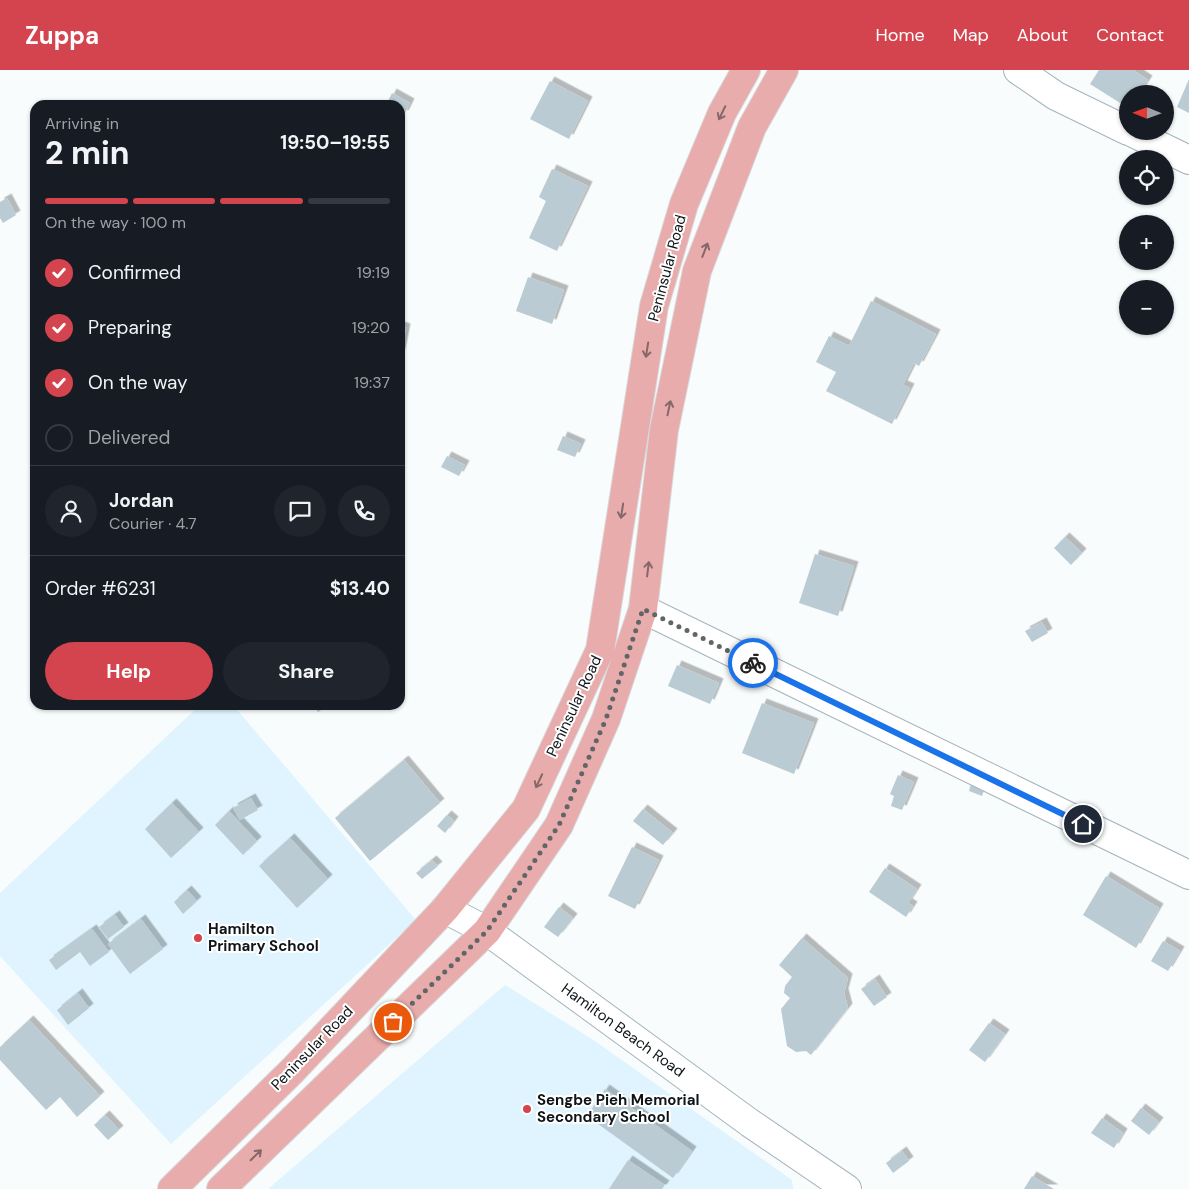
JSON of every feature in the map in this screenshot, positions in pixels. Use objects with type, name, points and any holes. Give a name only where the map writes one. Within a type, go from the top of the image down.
[{"type":"main road","name":"Peninsular Road","points":[[172,1189],[293,1070],[445,909],[526,809],[600,650],[654,306],[684,204],[722,113],[746,70]]},
{"type":"main road","name":"Peninsular Road","points":[[221,1189],[487,931],[559,825],[606,719],[643,609],[664,430],[697,271],[752,127],[784,70]]},
{"type":"street","points":[[1018,70],[1056,96],[1119,127]]},
{"type":"street","points":[[1147,140],[1189,160]]},
{"type":"street","points":[[643,609],[1189,875]]},
{"type":"street","name":"Hamilton Beach Road","points":[[445,909],[487,931],[839,1186]]},
{"type":"shaded area","name":"Hamilton Primary School","points":[[195,710],[237,710],[416,920],[171,1144],[0,956],[0,893]]},
{"type":"shaded area","name":"Sengbe Pieh Memorial Secondary School","points":[[505,985],[592,1039],[792,1180],[793,1189],[268,1189]]},
{"type":"building","points":[[1099,70],[1133,70],[1148,80],[1145,85],[1119,85],[1119,102],[1090,84]]},
{"type":"building","points":[[1189,79],[1189,113],[1177,107]]},
{"type":"building","points":[[550,81],[588,101],[569,139],[530,119]]},
{"type":"building","points":[[392,93],[405,100],[388,100]]},
{"type":"building","points":[[405,100],[410,103],[405,113]]},
{"type":"building","points":[[552,169],[588,186],[557,251],[529,238],[546,201],[539,197]]},
{"type":"building","points":[[7,198],[16,215],[3,223],[0,218],[0,202]]},
{"type":"building","points":[[528,277],[564,290],[552,324],[516,311]]},
{"type":"building","points":[[871,301],[936,334],[919,366],[914,363],[903,385],[910,388],[892,424],[826,391],[836,372],[816,362],[829,336],[849,346]]},
{"type":"building","points":[[563,436],[581,444],[575,457],[557,450]]},
{"type":"building","points":[[447,456],[465,465],[459,476],[441,467]]},
{"type":"building","points":[[1065,537],[1082,553],[1071,565],[1054,548]]},
{"type":"building","points":[[815,554],[854,566],[838,616],[799,603]]},
{"type":"building","points":[[1042,622],[1048,633],[1032,642],[1025,631]]},
{"type":"building","points":[[677,665],[719,683],[710,704],[668,686]]},
{"type":"building","points":[[762,703],[814,723],[794,774],[742,753]]},
{"type":"building","points":[[404,760],[440,803],[370,861],[335,818]]},
{"type":"building","points":[[898,775],[914,782],[902,810],[891,806],[894,796],[890,794]]},
{"type":"building","points":[[972,780],[986,785],[982,796],[969,791]]},
{"type":"building","points":[[251,798],[258,810],[240,820],[233,808]]},
{"type":"building","points":[[172,803],[199,832],[171,858],[145,829]]},
{"type":"building","points":[[643,809],[673,833],[663,845],[633,821]]},
{"type":"building","points":[[229,811],[257,841],[243,855],[215,825]]},
{"type":"building","points":[[447,815],[454,821],[445,833],[437,826]]},
{"type":"building","points":[[290,838],[328,879],[297,908],[259,866]]},
{"type":"building","points":[[632,847],[659,860],[635,909],[608,896]]},
{"type":"building","points":[[432,860],[438,866],[422,879],[416,873]]},
{"type":"building","points":[[885,868],[917,889],[908,903],[913,906],[906,917],[869,892]]},
{"type":"building","points":[[1106,876],[1159,908],[1136,948],[1083,915]]},
{"type":"building","points":[[187,890],[197,901],[183,914],[174,902]]},
{"type":"building","points":[[559,907],[573,918],[558,937],[544,927]]},
{"type":"building","points":[[115,915],[124,927],[108,939],[99,927]]},
{"type":"building","points":[[141,919],[163,949],[130,974],[108,944]]},
{"type":"building","points":[[92,929],[109,952],[90,966],[80,952],[56,970],[49,960]]},
{"type":"building","points":[[802,938],[848,978],[844,993],[848,1008],[811,1055],[806,1051],[796,1052],[787,1046],[781,1009],[790,998],[784,993],[785,986],[792,977],[779,965]]},
{"type":"building","points":[[1163,941],[1180,951],[1168,971],[1151,961]]},
{"type":"building","points":[[875,979],[887,997],[874,1006],[861,989]]},
{"type":"building","points":[[78,993],[89,1008],[68,1025],[57,1010]]},
{"type":"building","points":[[29,1020],[100,1096],[77,1117],[60,1097],[46,1110],[0,1060],[0,1047]]},
{"type":"building","points":[[989,1023],[1005,1034],[985,1062],[969,1050]]},
{"type":"building","points":[[605,1089],[692,1151],[673,1178],[587,1116]]},
{"type":"building","points":[[1141,1108],[1159,1122],[1149,1135],[1131,1121]]},
{"type":"building","points":[[105,1115],[119,1130],[108,1140],[94,1125]]},
{"type":"building","points":[[1102,1118],[1123,1133],[1114,1148],[1091,1133]]},
{"type":"building","points":[[902,1151],[909,1161],[893,1173],[886,1163]]},
{"type":"building","points":[[628,1160],[665,1185],[662,1189],[609,1189]]},
{"type":"building","points":[[1032,1176],[1054,1189],[1024,1189]]},
{"type":"way so far","points":[[393,1022],[487,931],[559,825],[606,719],[643,609],[753,663]]},
{"type":"place","name":"Hamilton Primary School","points":[[198,938]]},
{"type":"place","name":"Sengbe Pieh Memorial Secondary School","points":[[527,1109]]},
{"type":"route","points":[[753,663],[1083,824]]}]
